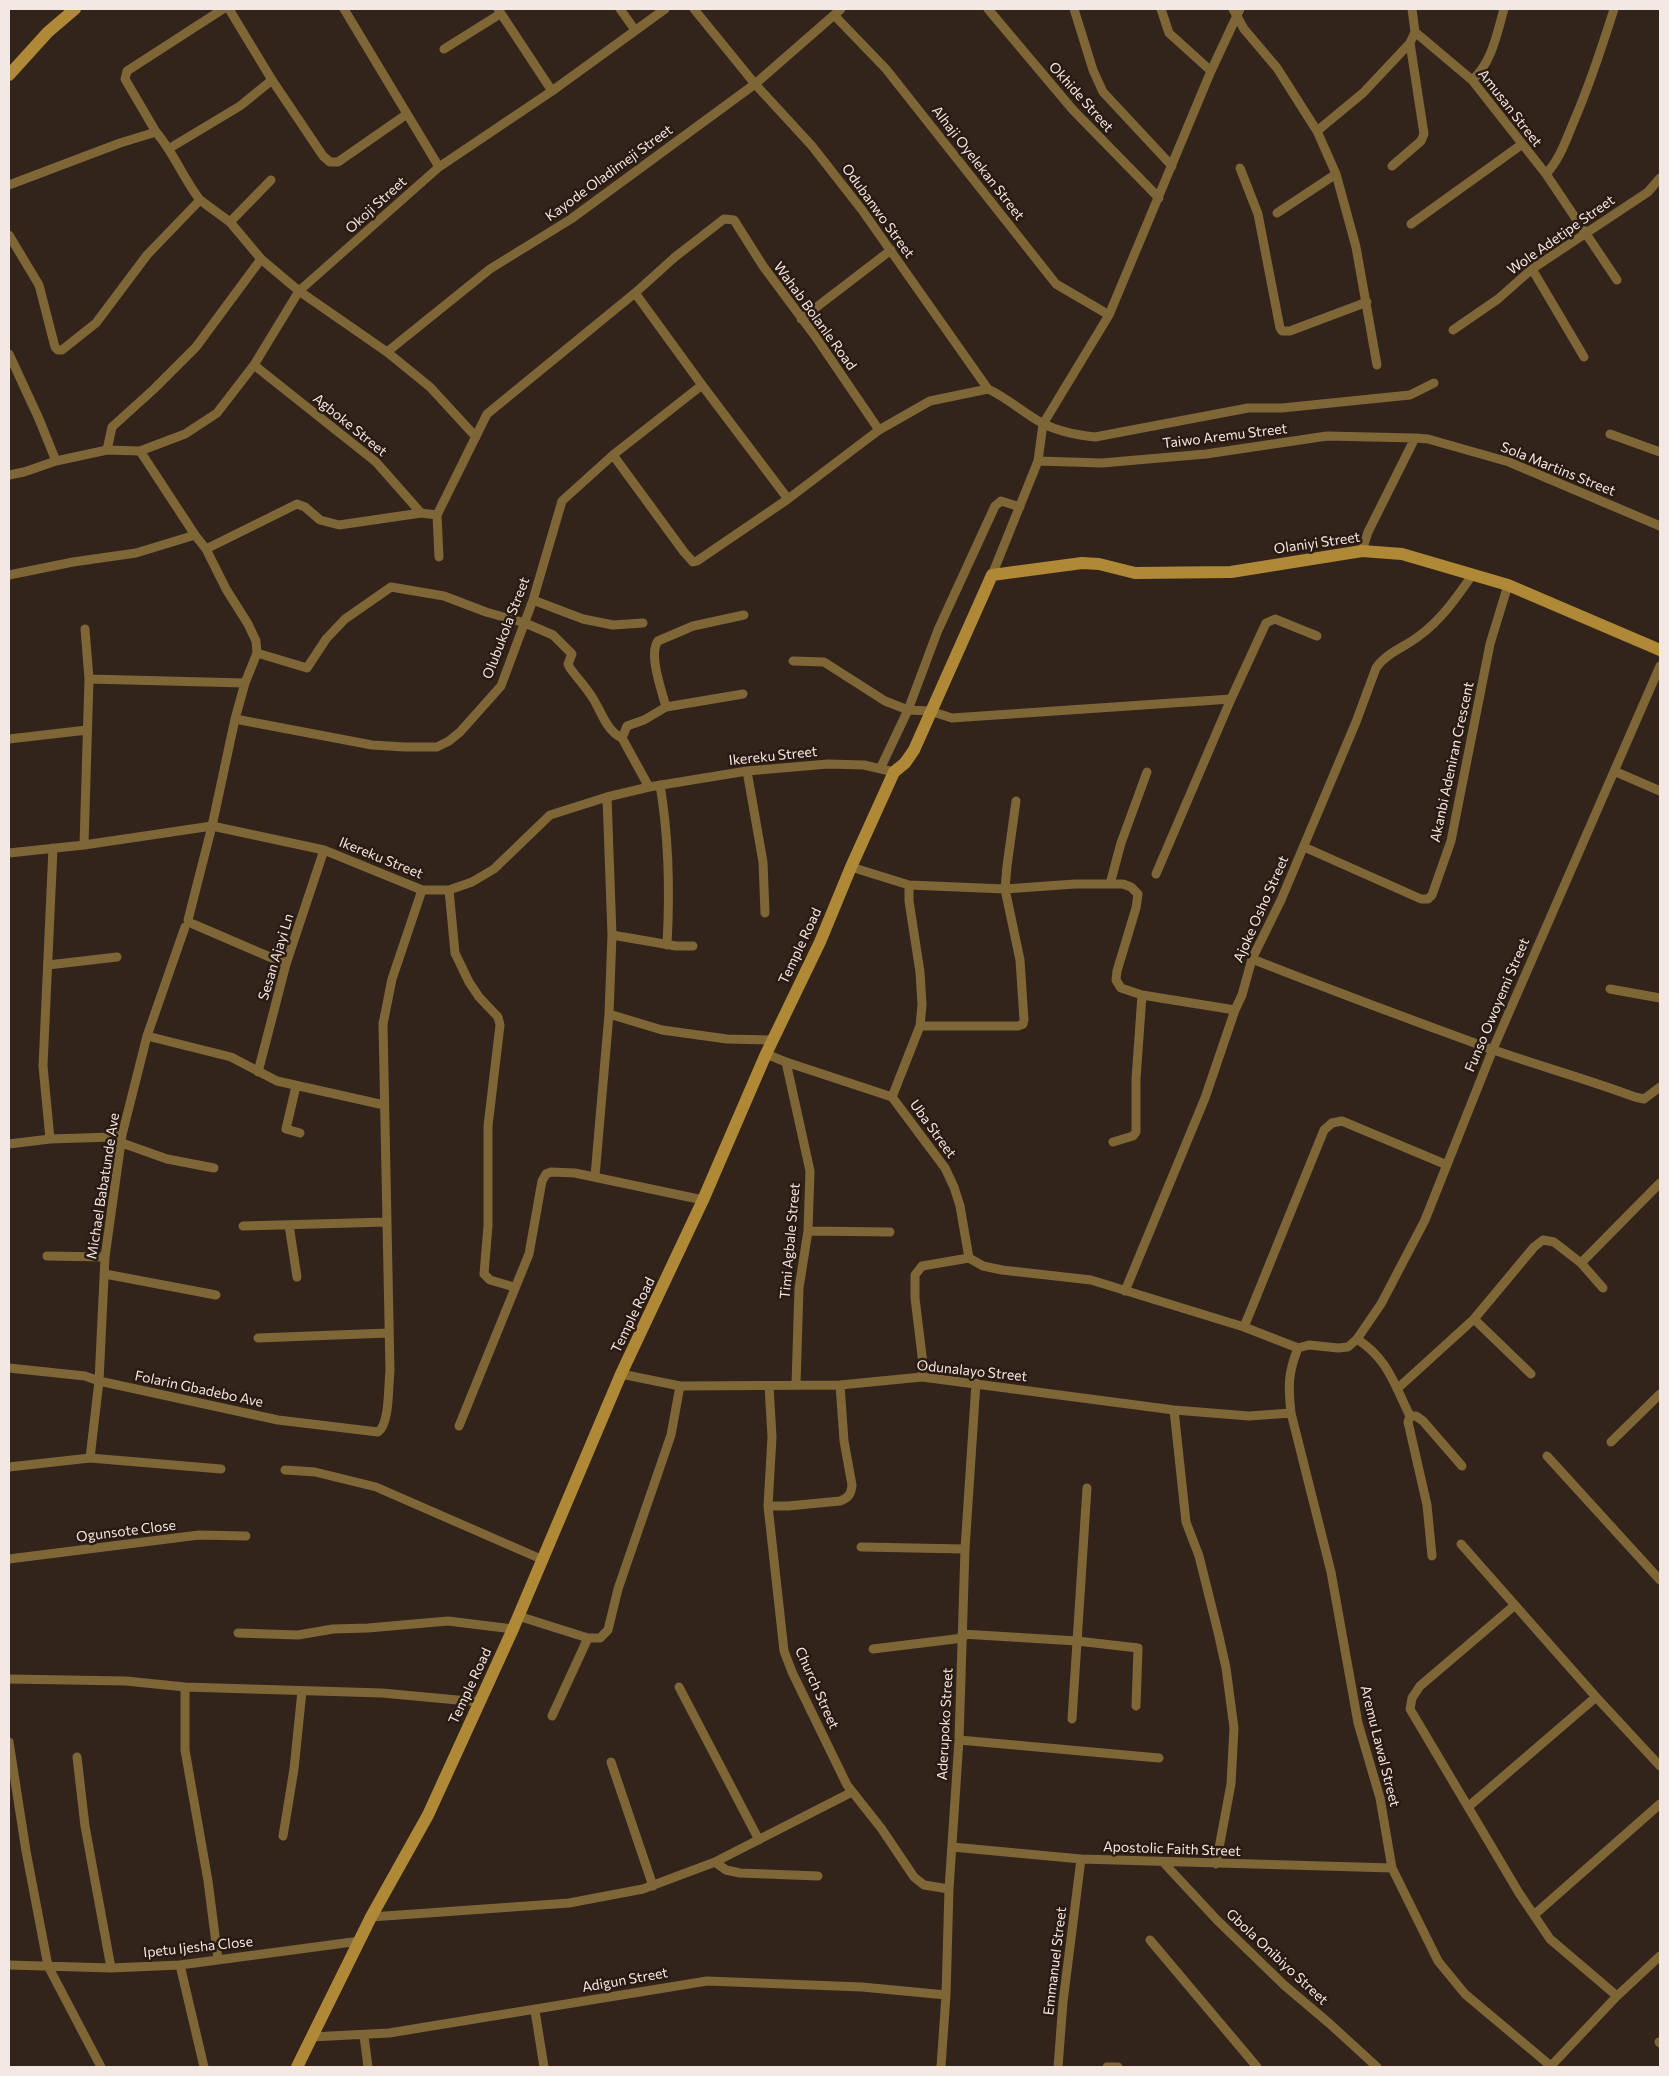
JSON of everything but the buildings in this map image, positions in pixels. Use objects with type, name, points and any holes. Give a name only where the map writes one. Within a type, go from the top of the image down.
[{"type":"street","points":[[9,75],[48,32],[75,9]]},
{"type":"street","points":[[223,9],[171,40],[127,71],[125,79],[156,132],[170,148],[190,186],[200,200],[230,222],[261,259],[299,291],[387,352],[430,387],[476,436]]},
{"type":"street","points":[[229,9],[272,80],[323,156],[330,162],[338,162],[407,114]]},
{"type":"street","points":[[344,9],[439,167]]},
{"type":"street","points":[[620,9],[635,30]]},
{"type":"street","name":"Okoji Street","points":[[140,451],[185,434],[218,413],[254,365],[299,291],[439,167],[552,91],[664,9]]},
{"type":"street","name":"Odubanwo Street","points":[[694,9],[755,84],[812,146],[862,210],[988,389],[1000,395],[1042,427],[1070,434],[1096,437],[1248,408],[1299,406],[1410,395],[1434,383]]},
{"type":"street","name":"Kayode Oladimeji Street","points":[[387,352],[490,269],[571,219],[755,84],[841,9]]},
{"type":"street","name":"Okhide Street","points":[[988,9],[1072,110],[1159,198]]},
{"type":"street","points":[[1074,9],[1093,70],[1103,92],[1172,166]]},
{"type":"street","points":[[1161,9],[1169,33],[1211,72]]},
{"type":"street","points":[[1316,131],[1363,93],[1410,42],[1415,32],[1412,9]]},
{"type":"street","points":[[1472,80],[1481,73],[1489,58],[1504,9]]},
{"type":"street","points":[[1546,174],[1562,151],[1590,83],[1614,9]]},
{"type":"street","points":[[444,49],[499,11],[552,91]]},
{"type":"street","points":[[992,575],[1039,459],[1042,427],[1109,315],[1236,11]]},
{"type":"street","points":[[1236,11],[1244,29],[1278,68],[1316,131],[1336,174],[1356,247],[1377,365]]},
{"type":"street","name":"Alhaji Oyelekan Street","points":[[834,16],[886,68],[1056,284],[1109,315]]},
{"type":"street","name":"Amusan Street","points":[[1415,32],[1472,80],[1546,174],[1617,280]]},
{"type":"street","points":[[1392,166],[1420,141],[1424,134],[1410,42]]},
{"type":"street","points":[[170,148],[240,106],[272,80]]},
{"type":"street","points":[[9,186],[156,132]]},
{"type":"street","points":[[1411,224],[1521,144]]},
{"type":"street","points":[[1240,168],[1258,214],[1282,331],[1290,331],[1367,302]]},
{"type":"street","points":[[1277,213],[1336,174]]},
{"type":"street","name":"Wole Adetipe Street","points":[[1453,330],[1498,299],[1532,269],[1648,192],[1660,178]]},
{"type":"street","points":[[230,222],[271,180]]},
{"type":"street","points":[[9,235],[39,285],[55,347],[58,350],[62,350],[96,323],[148,255],[200,200]]},
{"type":"street","name":"Wahab Bolanle Road","points":[[635,293],[675,257],[724,219],[730,218],[734,220],[763,266],[879,430]]},
{"type":"street","points":[[801,319],[891,250]]},
{"type":"street","points":[[107,450],[112,427],[196,347],[261,259]]},
{"type":"street","points":[[1532,269],[1584,357]]},
{"type":"street","points":[[439,558],[437,515],[487,414],[635,293],[788,499]]},
{"type":"street","points":[[9,354],[56,461]]},
{"type":"street","name":"Agboke Street","points":[[254,365],[376,462],[421,513]]},
{"type":"street","points":[[702,385],[613,455],[693,562],[788,499],[879,430],[930,401],[988,389]]},
{"type":"street","points":[[1610,434],[1660,452]]},
{"type":"street","name":"Taiwo Aremu Street","points":[[1039,459],[1102,463],[1206,454],[1327,436],[1415,438]]},
{"type":"street","points":[[1362,550],[1368,532],[1415,438]]},
{"type":"street","name":"Sola Martins Street","points":[[1415,438],[1428,439],[1509,462],[1660,526]]},
{"type":"street","points":[[9,476],[56,461],[107,450],[140,451],[206,549],[226,589],[248,624],[256,641],[257,653],[307,668],[326,639],[345,619],[391,587],[444,596],[486,612],[529,612],[613,625],[643,623]]},
{"type":"street","name":"Olubukola Street","points":[[235,719],[372,744],[437,747],[449,741],[460,732],[501,686],[529,612],[562,501],[613,455]]},
{"type":"street","points":[[880,769],[908,710],[938,630],[995,506],[1001,501],[1020,507]]},
{"type":"street","points":[[206,549],[297,504],[305,507],[320,520],[339,525],[421,513],[437,515]]},
{"type":"street","points":[[9,575],[74,562],[136,553],[195,535]]},
{"type":"street","name":"Olaniyi Street","points":[[992,575],[1082,563],[1099,564],[1135,573],[1231,572],[1362,550],[1402,554],[1508,584],[1660,650]]},
{"type":"street","name":"Ajoke Osho Street","points":[[1125,1291],[1205,1098],[1235,1010],[1242,996],[1252,959],[1281,900],[1356,722],[1376,668],[1380,661],[1419,637],[1442,616],[1473,574]]},
{"type":"street","name":"Temple Road","points":[[297,2067],[371,1917],[428,1815],[513,1629],[621,1374],[703,1200],[772,1040],[820,942],[850,867],[894,772],[905,763],[914,750],[992,575]]},
{"type":"street","name":"Akanbi Adeniran Crescent","points":[[1304,846],[1421,899],[1428,899],[1432,895],[1451,841],[1490,644],[1508,584]]},
{"type":"street","points":[[529,612],[572,654],[568,664],[570,668],[592,696],[610,728],[617,736],[622,738],[650,787]]},
{"type":"street","points":[[666,707],[654,661],[653,651],[658,641],[693,626],[744,615]]},
{"type":"street","points":[[1156,874],[1259,636],[1270,620],[1275,619],[1317,636]]},
{"type":"street","points":[[84,845],[89,679],[85,629]]},
{"type":"street","name":"Michael Babatunde Ave","points":[[90,1458],[98,1381],[105,1257],[122,1139],[147,1036],[189,924],[235,719],[245,683],[257,653]]},
{"type":"street","points":[[793,661],[824,662],[885,701],[908,710],[930,711],[952,718],[1231,699]]},
{"type":"street","name":"Funso Owoyemi Street","points":[[1298,1348],[1309,1345],[1338,1348],[1348,1346],[1357,1339],[1382,1304],[1416,1237],[1493,1049],[1660,666]]},
{"type":"street","points":[[89,679],[245,683]]},
{"type":"street","points":[[622,738],[627,726],[644,720],[666,707],[743,694]]},
{"type":"street","points":[[9,739],[87,730]]},
{"type":"street","name":"Ikereku Street","points":[[9,853],[84,845],[212,826],[324,850],[422,890],[449,890],[472,882],[494,869],[550,815],[607,797],[660,785],[747,771],[828,764],[864,765],[894,772]]},
{"type":"street","points":[[747,771],[763,862],[765,913]]},
{"type":"street","points":[[1614,771],[1660,791]]},
{"type":"street","points":[[1110,884],[1147,772]]},
{"type":"street","points":[[660,785],[666,820],[669,876],[667,944]]},
{"type":"street","points":[[595,1176],[609,1014],[612,935],[607,797]]},
{"type":"street","points":[[920,1026],[1018,1026],[1023,1024],[1020,960],[1005,889],[1006,866],[1016,801]]},
{"type":"street","points":[[50,1139],[43,1066],[53,848]]},
{"type":"street","name":"Sesan Ajayi Ln","points":[[258,1072],[286,964],[324,850]]},
{"type":"street","points":[[850,867],[909,885],[1005,889],[1110,884],[1123,884],[1132,887],[1138,894],[1136,908],[1117,971],[1116,980],[1121,988],[1142,995],[1235,1010]]},
{"type":"street","points":[[892,1097],[920,1026],[922,1004],[920,972],[909,901],[909,885]]},
{"type":"street","points":[[258,1338],[388,1333],[388,1222],[383,1024],[392,979],[422,890]]},
{"type":"street","points":[[449,890],[455,953],[469,982],[479,997],[498,1018],[500,1025],[488,1126],[488,1226],[484,1274],[490,1280],[514,1287]]},
{"type":"street","points":[[189,924],[286,964]]},
{"type":"street","points":[[612,935],[667,944],[693,946]]},
{"type":"street","points":[[48,964],[117,957]]},
{"type":"street","points":[[1252,959],[1493,1049],[1644,1099],[1660,1086]]},
{"type":"street","points":[[1610,989],[1660,998]]},
{"type":"street","points":[[1113,1142],[1134,1136],[1136,1132],[1136,1079],[1142,995]]},
{"type":"street","points":[[609,1014],[662,1030],[728,1039],[772,1040]]},
{"type":"street","points":[[147,1036],[231,1057],[267,1078],[384,1105]]},
{"type":"street","points":[[766,1054],[786,1062]]},
{"type":"street","name":"Uba Street","points":[[786,1062],[892,1097],[945,1168],[960,1206],[970,1258]]},
{"type":"street","name":"Timi Agbale Street","points":[[786,1062],[810,1170],[808,1231],[799,1288],[796,1385]]},
{"type":"street","points":[[296,1086],[286,1129],[300,1133]]},
{"type":"street","points":[[1244,1327],[1324,1130],[1332,1123],[1342,1121],[1447,1164]]},
{"type":"street","points":[[9,1144],[50,1139],[114,1137],[167,1159],[214,1168]]},
{"type":"street","points":[[459,1426],[529,1254],[542,1181],[546,1174],[551,1172],[595,1176],[703,1200]]},
{"type":"street","points":[[1581,1263],[1660,1183]]},
{"type":"street","points":[[243,1226],[388,1222]]},
{"type":"street","points":[[289,1225],[297,1278]]},
{"type":"street","points":[[808,1231],[890,1232]]},
{"type":"street","points":[[1397,1389],[1474,1319],[1534,1247],[1543,1240],[1554,1242],[1581,1263],[1603,1288]]},
{"type":"street","points":[[47,1256],[105,1257]]},
{"type":"street","points":[[922,1377],[923,1364],[915,1298],[915,1275],[922,1266],[970,1258],[983,1266],[1091,1280],[1244,1327],[1298,1348]]},
{"type":"street","points":[[105,1274],[216,1295]]},
{"type":"street","points":[[1474,1319],[1531,1374]]},
{"type":"street","name":"Folarin Gbadebo Ave","points":[[9,1368],[85,1376],[98,1381],[278,1420],[378,1432],[383,1428],[386,1420],[390,1371],[388,1333]]},
{"type":"street","points":[[1357,1339],[1375,1351],[1382,1360],[1410,1416],[1408,1422],[1428,1505],[1432,1556]]},
{"type":"street","name":"Aremu Lawal Street","points":[[1298,1348],[1290,1368],[1288,1390],[1291,1413],[1331,1572],[1358,1723],[1380,1798],[1392,1868],[1438,1961],[1459,1987],[1479,2006],[1551,2067]]},
{"type":"street","name":"Odunalayo Street","points":[[621,1374],[680,1386],[840,1385],[922,1377],[1174,1410],[1249,1416],[1291,1413]]},
{"type":"street","name":"Aderupoko Street","points":[[941,2067],[946,1995],[949,1889],[959,1740],[965,1549],[976,1383]]},
{"type":"street","points":[[768,1506],[840,1501],[848,1498],[852,1485],[844,1442],[840,1385]]},
{"type":"street","points":[[518,1616],[588,1638],[600,1638],[608,1630],[618,1589],[671,1435],[680,1386]]},
{"type":"street","name":"Church Street","points":[[769,1386],[772,1437],[768,1506],[784,1650],[792,1672],[852,1792],[881,1828],[914,1877],[924,1885],[949,1889]]},
{"type":"street","points":[[1611,1442],[1660,1394]]},
{"type":"street","points":[[1174,1410],[1186,1522],[1198,1556],[1218,1632],[1226,1668],[1234,1728],[1231,1784],[1216,1864]]},
{"type":"street","points":[[1410,1416],[1416,1416],[1423,1421],[1462,1466]]},
{"type":"street","points":[[1547,1456],[1660,1580]]},
{"type":"street","points":[[9,1467],[90,1458],[221,1469]]},
{"type":"street","points":[[285,1470],[315,1472],[376,1487],[542,1559]]},
{"type":"street","points":[[1072,1720],[1087,1488]]},
{"type":"street","name":"Ogunsote Close","points":[[9,1559],[198,1535],[246,1536]]},
{"type":"street","points":[[1461,1544],[1596,1697],[1660,1766]]},
{"type":"street","points":[[860,1547],[965,1549]]},
{"type":"street","points":[[1515,1605],[1420,1686],[1412,1698],[1410,1709],[1550,1939],[1617,1996]]},
{"type":"street","points":[[238,1633],[298,1635],[333,1629],[448,1621],[513,1629]]},
{"type":"street","points":[[873,1649],[962,1636],[1077,1641],[1138,1648],[1136,1706]]},
{"type":"street","points":[[552,1716],[588,1638]]},
{"type":"street","points":[[9,1679],[126,1681],[185,1686],[382,1693],[479,1702]]},
{"type":"street","points":[[185,1686],[186,1750],[208,1881],[218,1959]]},
{"type":"street","points":[[679,1687],[759,1840]]},
{"type":"street","points":[[283,1836],[294,1769],[302,1691]]},
{"type":"street","points":[[1468,1807],[1596,1697]]},
{"type":"street","points":[[959,1740],[1159,1758]]},
{"type":"street","points":[[9,1742],[26,1851],[48,1966],[101,2067]]},
{"type":"street","points":[[78,1757],[85,1826],[111,1968]]},
{"type":"street","points":[[611,1762],[653,1886]]},
{"type":"street","points":[[371,1917],[569,1903],[614,1896],[653,1886],[715,1862],[852,1792]]},
{"type":"street","points":[[1534,1915],[1660,1804]]},
{"type":"street","name":"Apostolic Faith Street","points":[[952,1847],[1081,1859],[1392,1868]]},
{"type":"street","name":"Emmanuel Street","points":[[1058,2067],[1063,2002],[1081,1859]]},
{"type":"street","points":[[715,1862],[726,1870],[740,1874],[818,1876]]},
{"type":"street","name":"Gbola Onibiyo Street","points":[[1163,1862],[1217,1920],[1284,1986],[1330,2024],[1376,2067]]},
{"type":"street","points":[[1150,1940],[1257,2067]]},
{"type":"street","name":"Ipetu Ijesha Close","points":[[9,1965],[111,1968],[180,1965],[360,1941]]},
{"type":"street","points":[[1551,2067],[1617,1996],[1660,1956]]},
{"type":"street","points":[[180,1965],[204,2067]]},
{"type":"street","name":"Adigun Street","points":[[311,2037],[364,2036],[707,1981],[862,1988],[946,1995]]},
{"type":"street","points":[[535,2010],[544,2067]]},
{"type":"street","points":[[364,2036],[368,2067]]},
{"type":"street","points":[[1107,2067],[1118,2067]]}]
